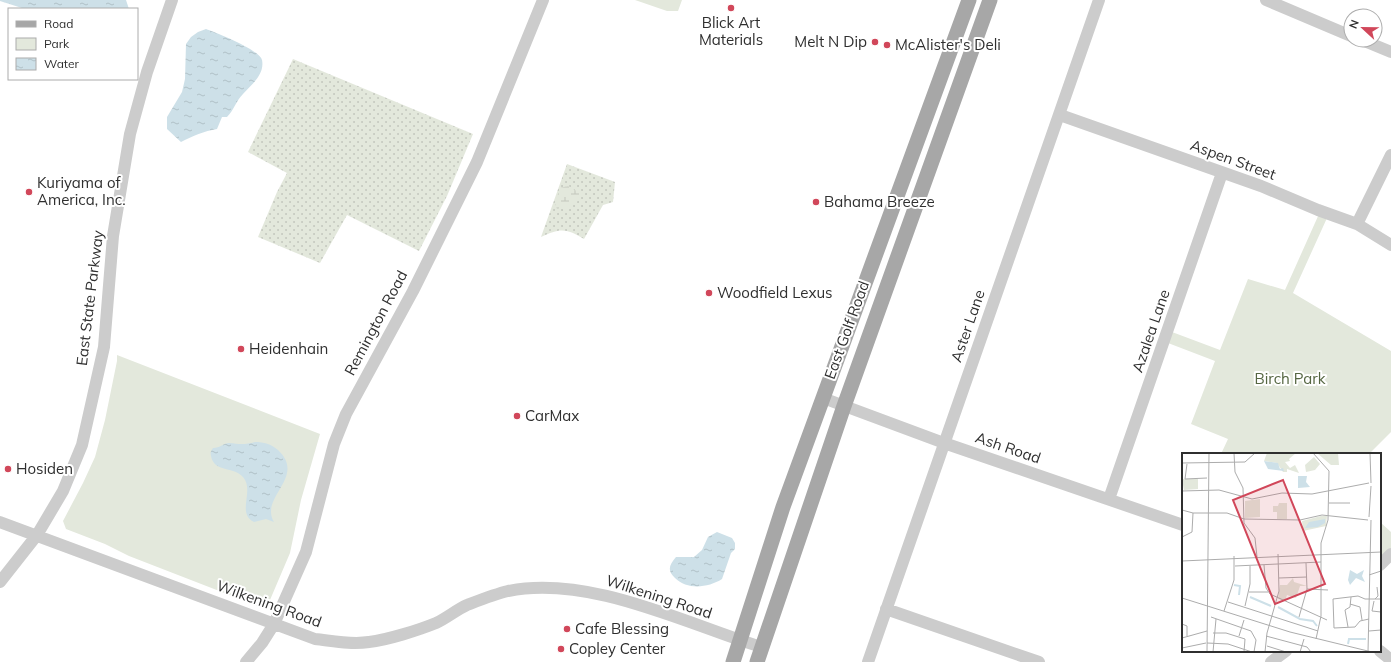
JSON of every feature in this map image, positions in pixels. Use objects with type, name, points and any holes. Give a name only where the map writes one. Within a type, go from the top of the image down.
[{"type":"main road","name":"East Golf Road","points":[[733,662],[783,507],[969,0]]},
{"type":"main road","name":"East Golf Road","points":[[757,662],[844,406],[990,0]]},
{"type":"street","name":"East State Parkway","points":[[0,582],[36,536],[63,491],[82,445],[104,347],[113,236],[130,134],[147,72],[172,0]]},
{"type":"street","name":"Remington Road","points":[[246,662],[262,643],[274,624],[306,552],[334,444],[346,414],[413,291],[477,162],[542,0]]},
{"type":"street","name":"Aster Lane","points":[[868,662],[1099,0]]},
{"type":"street","points":[[1266,0],[1343,33]]},
{"type":"street","points":[[1381,48],[1391,52]]},
{"type":"street","name":"Aspen Street","points":[[1060,115],[1261,186],[1318,210],[1357,224],[1391,246]]},
{"type":"street","points":[[1357,224],[1391,155]]},
{"type":"street","name":"Azalea Lane","points":[[1109,499],[1222,173]]},
{"type":"street","name":"Ash Road","points":[[823,398],[944,443],[1182,525]]},
{"type":"street","name":"Wilkening Road","points":[[0,522],[315,639],[342,643],[369,642],[399,635],[436,622],[467,605],[507,591],[544,588],[587,592],[631,602],[761,647]]},
{"type":"street","points":[[1381,564],[1391,554]]},
{"type":"street","points":[[886,609],[1039,662]]},
{"type":"street","points":[[1271,662],[1285,652]]},
{"type":"street","points":[[1381,652],[1391,660]]},
{"type":"green space","points":[[635,0],[682,0],[678,11],[667,11]]},
{"type":"green space","points":[[293,59],[473,134],[447,196],[419,251],[347,215],[320,263],[258,237],[277,192],[287,173],[248,152]]},
{"type":"green space","points":[[567,164],[615,182],[613,202],[603,205],[584,239],[563,230],[541,237]]},
{"type":"green space","points":[[568,186],[580,193],[577,202],[568,207],[557,209],[555,203],[560,188]]},
{"type":"green space","name":"Birch Park","points":[[1319,214],[1327,218],[1293,293],[1391,351],[1391,432],[1370,453],[1221,453],[1228,439],[1191,424],[1215,361],[1168,343],[1172,332],[1220,350],[1248,279],[1285,290]]},
{"type":"green space","points":[[117,355],[320,434],[301,500],[290,553],[267,607],[263,608],[129,556],[105,544],[66,529],[63,521],[95,457],[105,420]]},
{"type":"green space","points":[[1381,523],[1391,532],[1391,549],[1381,559]]},
{"type":"water","points":[[126,0],[129,8],[22,8],[0,1]]},
{"type":"water","points":[[206,29],[237,42],[254,52],[262,60],[261,70],[257,79],[241,97],[227,117],[222,117],[217,129],[199,134],[181,142],[167,129],[167,117],[182,92],[185,79],[186,44],[191,37]]},
{"type":"water","points":[[255,442],[273,446],[286,460],[288,469],[286,478],[272,504],[271,513],[274,522],[266,519],[254,522],[249,518],[246,513],[247,489],[243,477],[235,471],[216,465],[211,456],[213,448],[225,444],[245,444]]},
{"type":"water","points":[[717,532],[732,538],[735,543],[735,549],[731,553],[722,579],[704,586],[691,586],[680,582],[675,578],[671,573],[670,568],[676,557],[694,557],[702,550],[708,537]]},
{"type":"place","name":"Blick Art Materials","points":[[731,8]]},
{"type":"place","name":"Melt N Dip","points":[[875,42]]},
{"type":"place","name":"McAlister's Deli","points":[[887,45]]},
{"type":"place","name":"Kuriyama of America, Inc.","points":[[29,192]]},
{"type":"place","name":"Bahama Breeze","points":[[816,202]]},
{"type":"place","name":"Woodfield Lexus","points":[[709,293]]},
{"type":"place","name":"Heidenhain","points":[[241,349]]},
{"type":"place","name":"CarMax","points":[[517,416]]},
{"type":"place","name":"Hosiden","points":[[8,469]]},
{"type":"place","name":"Cafe Blessing","points":[[567,629]]},
{"type":"place","name":"Copley Center","points":[[561,649]]}]
